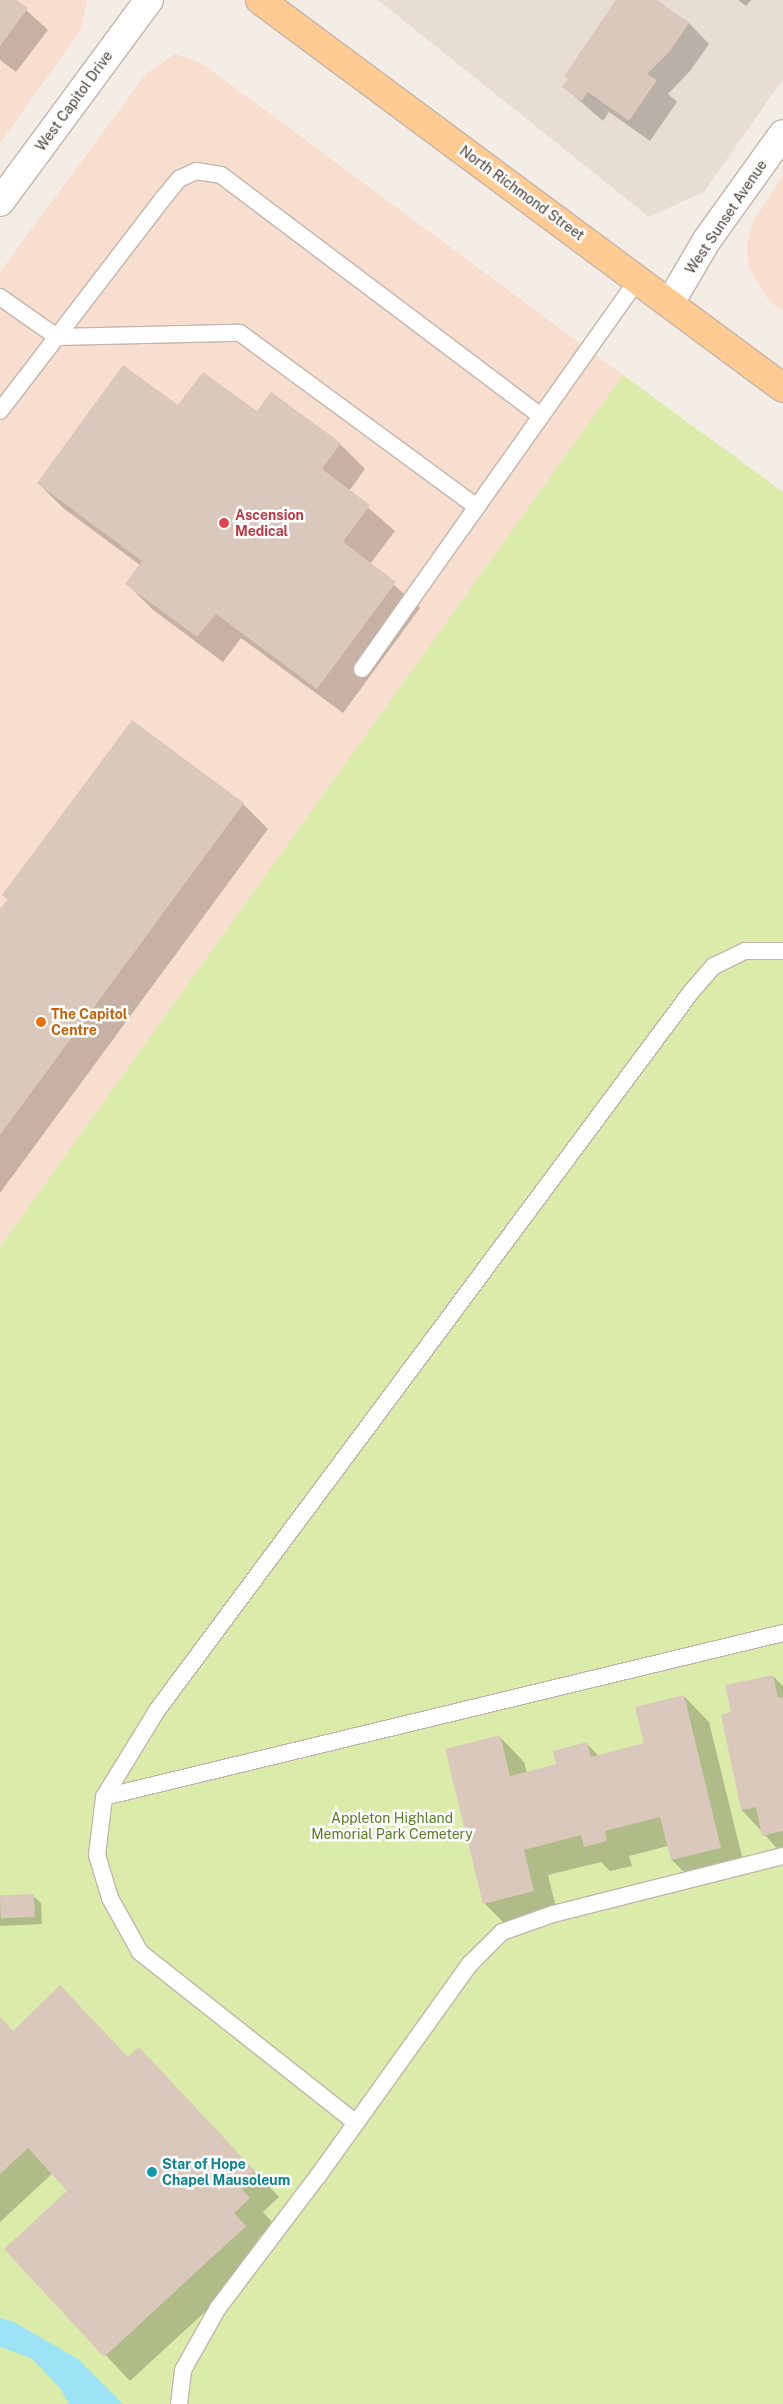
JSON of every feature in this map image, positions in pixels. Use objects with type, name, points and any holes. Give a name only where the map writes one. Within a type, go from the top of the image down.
[{"type":"main road","name":"North Richmond Street","points":[[260,0],[783,388]]},
{"type":"street","name":"West Capitol Drive","points":[[0,202],[149,0]]},
{"type":"street","name":"West Sunset Avenue","points":[[670,303],[707,240],[783,134]]},
{"type":"lane","points":[[0,411],[179,179],[196,171],[221,175],[541,416]]},
{"type":"lane","points":[[362,669],[638,279]]},
{"type":"lane","points":[[0,297],[57,337],[240,333],[477,507]]},
{"type":"lane","points":[[355,2122],[140,1952],[110,1898],[97,1855],[104,1797],[158,1709],[691,992],[714,966],[745,951],[783,951]]},
{"type":"lane","points":[[104,1797],[783,1633]]},
{"type":"lane","points":[[179,2404],[183,2370],[218,2308],[318,2176],[470,1964],[502,1932],[553,1914],[783,1856]]},
{"type":"shaded area","points":[[0,0],[87,0],[81,30],[0,143]]},
{"type":"shaded area","points":[[378,0],[783,0],[783,79],[704,192],[649,217]]},
{"type":"shaded area","points":[[175,54],[200,62],[623,375],[0,1247],[0,272],[146,74]]},
{"type":"shaded area","points":[[783,175],[783,311],[769,301],[749,268],[747,245],[752,224]]},
{"type":"green space","name":"Appleton Highland Memorial Park Cemetery","points":[[623,375],[783,492],[783,2404],[0,2404],[0,1247]]},
{"type":"water","points":[[0,2318],[12,2321],[78,2359],[123,2404],[69,2404],[60,2388],[31,2358],[0,2347]]},
{"type":"building","points":[[0,0],[16,0],[28,8],[0,46]]},
{"type":"building","points":[[616,0],[657,0],[689,23],[670,51],[647,74],[657,80],[629,121],[588,92],[582,101],[562,87],[568,79],[564,76]]},
{"type":"building","name":"Ascension Medical","points":[[123,365],[178,405],[203,372],[257,411],[271,392],[341,443],[322,469],[370,505],[343,542],[396,582],[317,689],[216,614],[197,637],[125,584],[142,561],[37,483]]},
{"type":"building","name":"The Capitol Centre","points":[[132,720],[244,803],[0,1135],[0,909],[8,899],[2,895]]},
{"type":"building","points":[[773,1675],[778,1698],[783,1697],[783,1831],[762,1836],[756,1807],[741,1810],[721,1715],[731,1712],[725,1685]]},
{"type":"building","points":[[684,1695],[721,1848],[671,1860],[660,1817],[605,1831],[607,1841],[584,1847],[581,1835],[524,1850],[534,1891],[483,1904],[445,1749],[500,1735],[510,1776],[556,1764],[553,1751],[587,1742],[591,1757],[644,1743],[635,1707]]},
{"type":"building","points":[[34,1894],[35,1917],[1,1918],[0,1895]]},
{"type":"building","name":"Star of Hope Chapel Mausoleum","points":[[60,1985],[128,2057],[139,2047],[255,2171],[239,2186],[250,2198],[234,2213],[246,2226],[104,2357],[4,2249],[67,2191],[28,2148],[0,2174],[0,2017],[13,2031]]},
{"type":"place","name":"Ascension Medical","points":[[224,523]]},
{"type":"place","name":"The Capitol Centre","points":[[41,1022]]},
{"type":"place","name":"Star of Hope Chapel Mausoleum","points":[[152,2172]]}]
